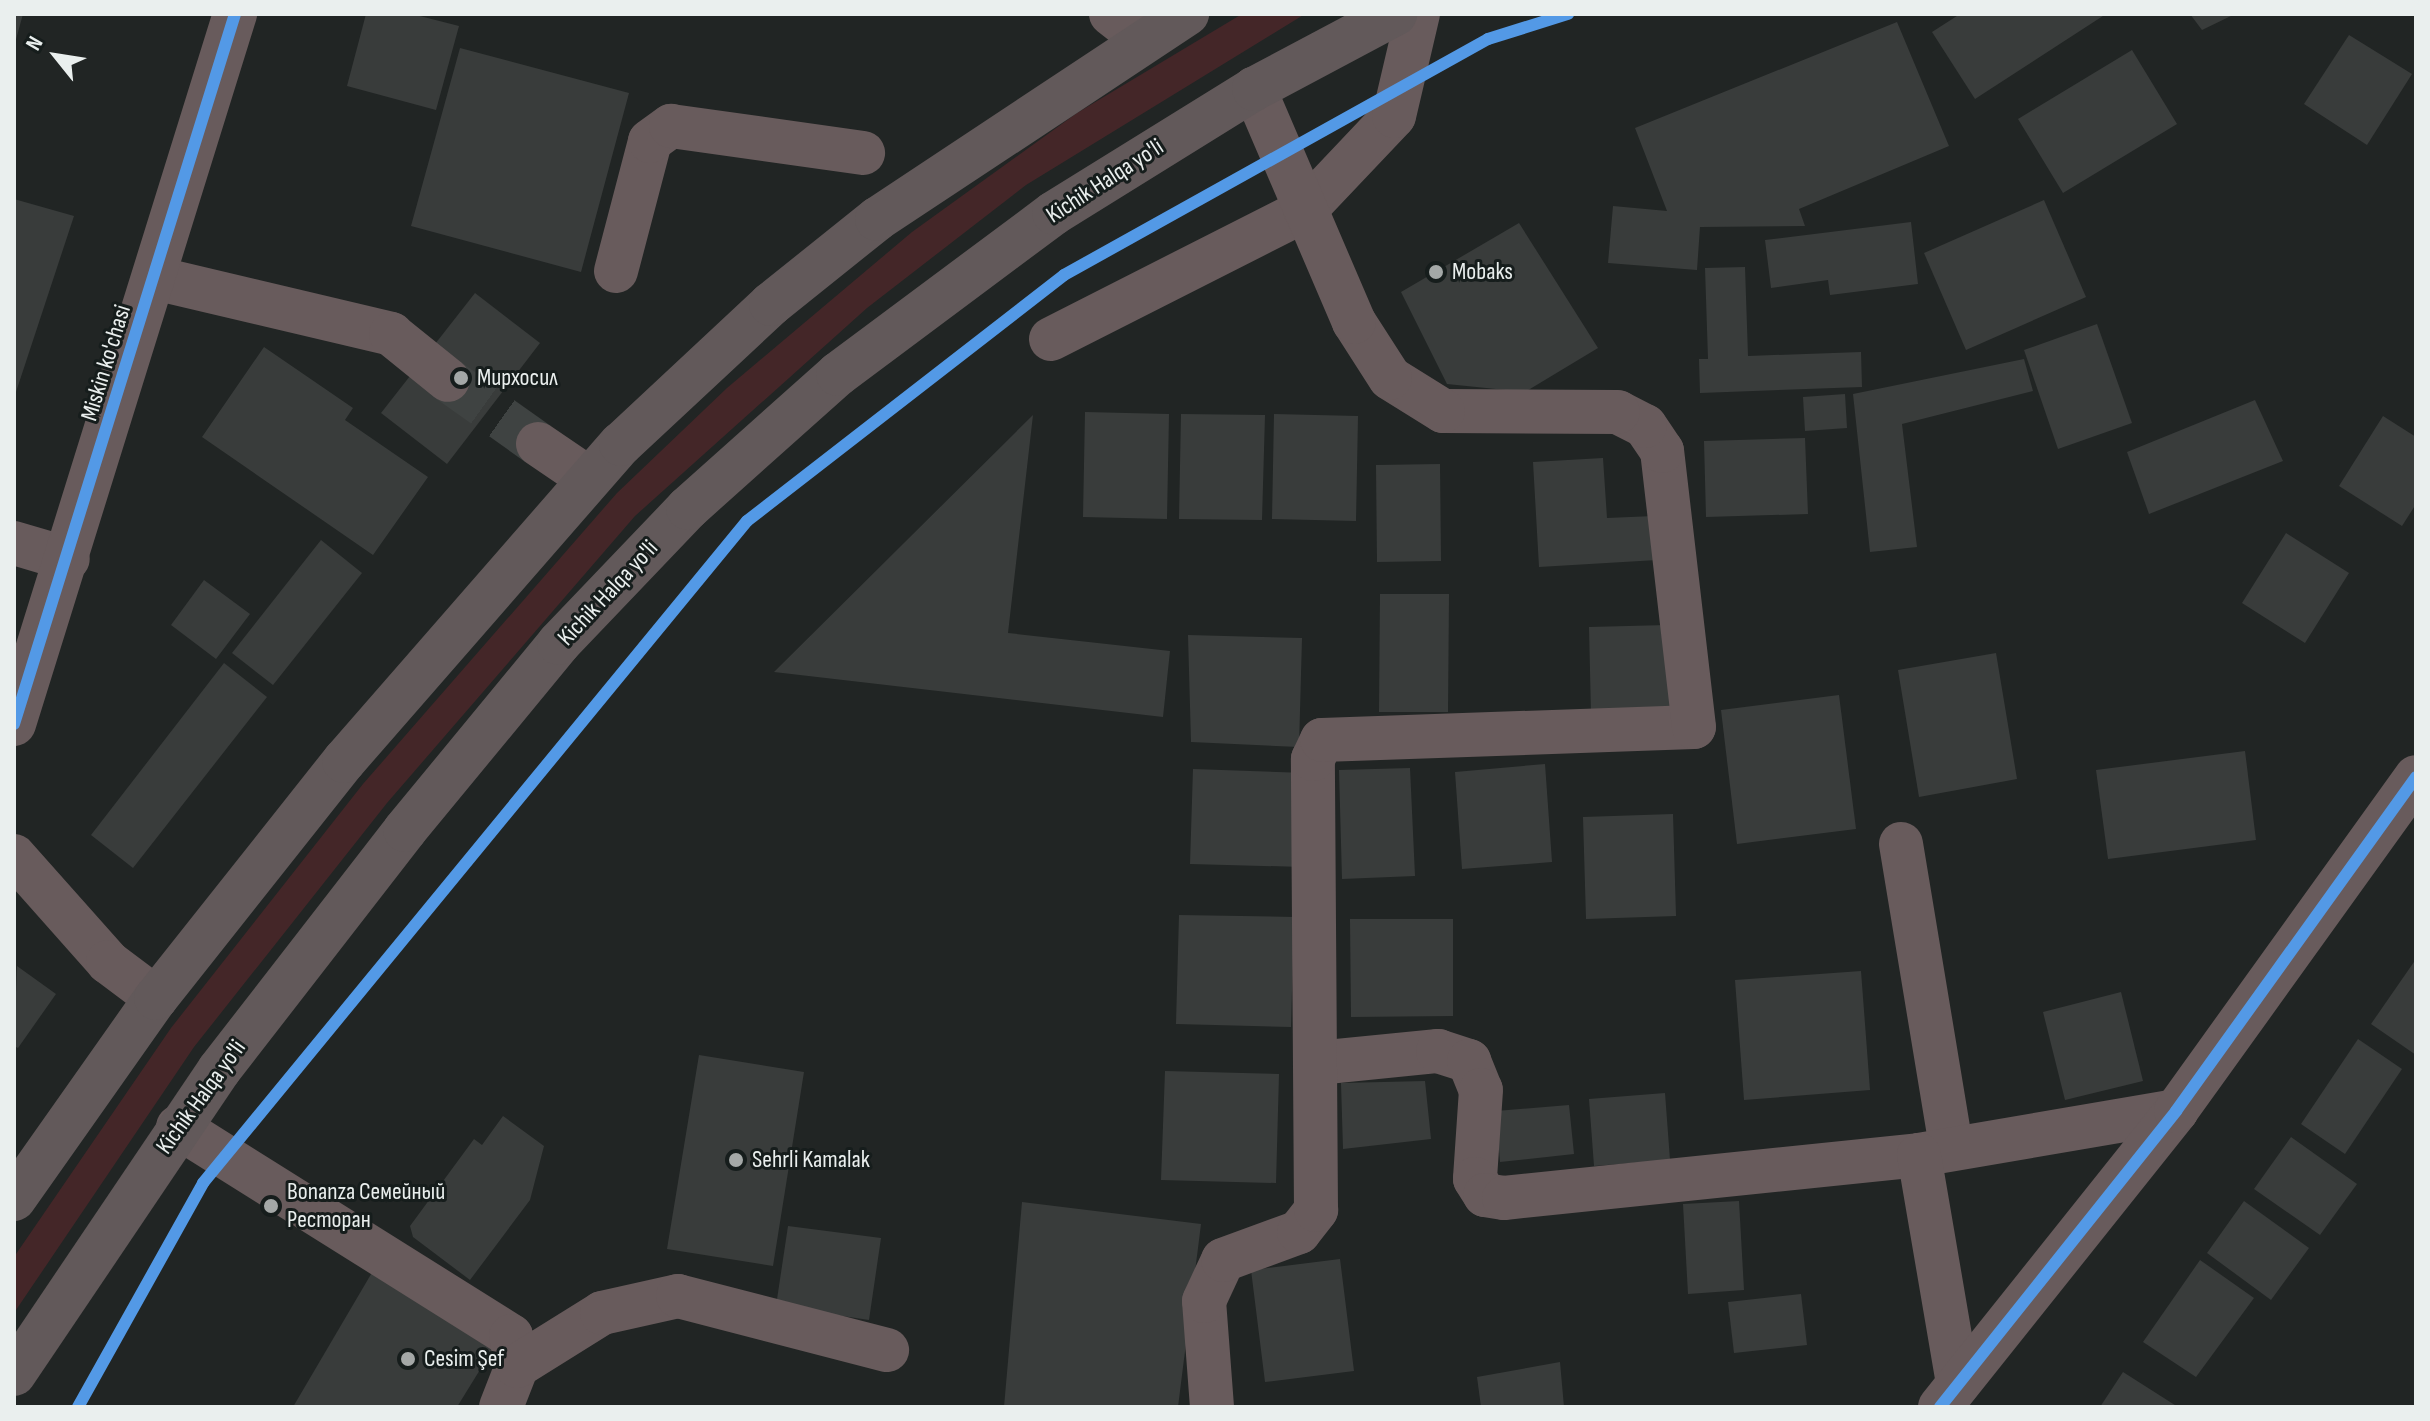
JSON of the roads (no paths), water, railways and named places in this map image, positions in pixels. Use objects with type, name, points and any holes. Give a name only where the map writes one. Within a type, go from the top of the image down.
[{"type":"highway","points":[[14,1199],[156,998],[344,761],[588,478],[712,357],[866,227],[1127,26],[1187,14]]},
{"type":"highway","name":"Kichik Halqa yo'li","points":[[14,1374],[178,1127],[506,705],[688,508],[815,393],[958,281],[1141,156],[1254,89],[1395,14]]},
{"type":"street","name":"Miskin ko'chasi","points":[[14,724],[68,559],[235,14]]},
{"type":"street","points":[[1051,339],[1305,210],[1394,116],[1418,14]]},
{"type":"street","points":[[1212,1407],[1204,1301],[1223,1260],[1299,1232],[1316,1210],[1313,759],[1322,740],[1694,727],[1662,451],[1645,426],[1618,412],[1443,411],[1390,378],[1354,322],[1254,89]]},
{"type":"street","points":[[616,271],[650,141],[671,126],[863,153]]},
{"type":"street","points":[[155,278],[391,334],[448,380]]},
{"type":"street","points":[[538,444],[588,478]]},
{"type":"street","points":[[14,543],[68,559]]},
{"type":"street","points":[[1949,1395],[2176,1111],[2416,777]]},
{"type":"street","points":[[1901,844],[1935,1151],[1949,1395]]},
{"type":"street","points":[[14,856],[108,962],[156,998]]},
{"type":"street","points":[[1317,1063],[1438,1051],[1469,1061],[1481,1090],[1475,1179],[1485,1195],[1504,1198],[1935,1151],[2176,1111]]},
{"type":"street","points":[[178,1127],[511,1336],[517,1366],[501,1407]]},
{"type":"street","points":[[517,1366],[602,1313],[678,1296],[887,1350]]},
{"type":"tunnel","points":[[448,380],[538,444]]},
{"type":"place","name":"Mobaks","points":[[1436,272]]},
{"type":"place","name":"Мирхосил","points":[[461,378]]},
{"type":"place","name":"Sehrli Kamalak","points":[[736,1160]]},
{"type":"place","name":"Bonanza Семейный Ресторан","points":[[271,1206]]},
{"type":"place","name":"Cesim Şef","points":[[408,1359]]}]
